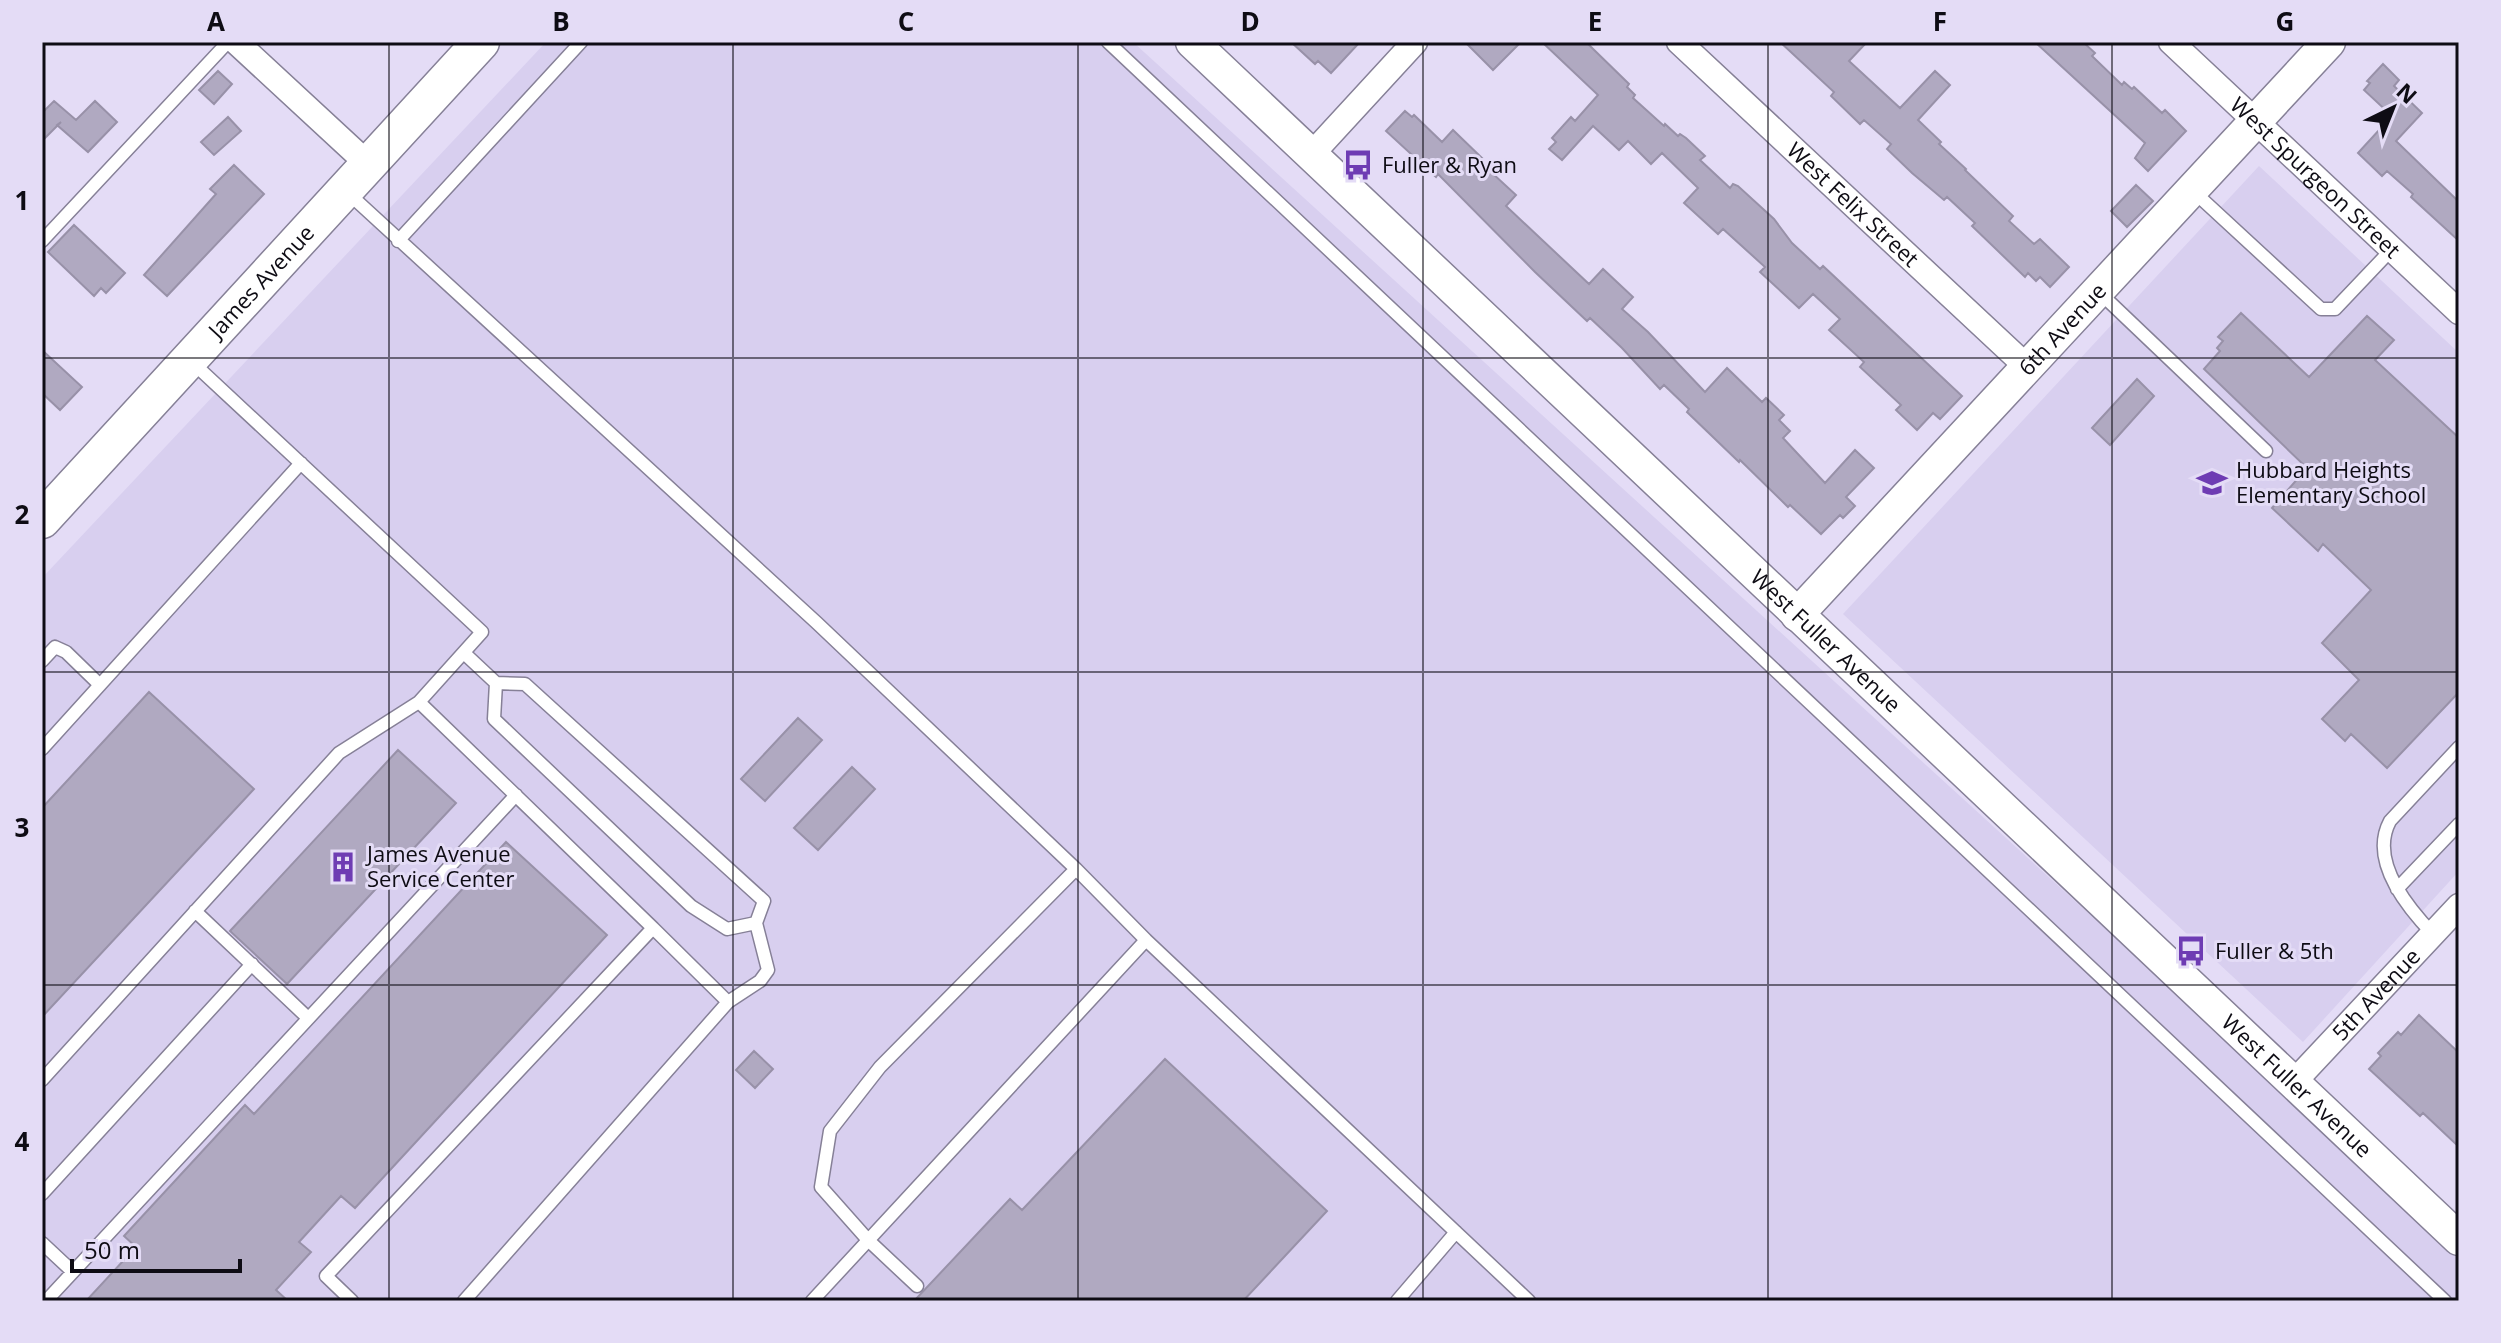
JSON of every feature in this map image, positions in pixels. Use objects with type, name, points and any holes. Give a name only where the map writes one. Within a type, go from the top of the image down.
[{"type":"main road","name":"James Avenue","points":[[42,520],[481,42]]},
{"type":"street","points":[[236,42],[369,165]]},
{"type":"street","name":"West Fuller Avenue","points":[[1192,42],[2459,1239]]},
{"type":"street","points":[[1311,155],[1415,42]]},
{"type":"street","name":"West Felix Street","points":[[1679,42],[2027,367]]},
{"type":"street","name":"West Spurgeon Street","points":[[2171,42],[2459,312]]},
{"type":"street","name":"6th Avenue","points":[[1797,615],[2329,42]]},
{"type":"street","name":"5th Avenue","points":[[2294,1082],[2459,906]]},
{"type":"lane","points":[[42,241],[228,42]]},
{"type":"lane","points":[[398,241],[581,42]]},
{"type":"lane","points":[[1108,42],[2445,1301]]},
{"type":"lane","points":[[2192,190],[2321,309],[2335,309],[2392,249]]},
{"type":"lane","points":[[345,191],[817,623],[1076,869],[1146,940],[1529,1301]]},
{"type":"lane","points":[[2098,291],[2266,451]]},
{"type":"lane","points":[[42,1080],[339,753],[419,702],[482,632],[190,360]]},
{"type":"lane","points":[[42,749],[301,463]]},
{"type":"lane","points":[[42,661],[55,647],[66,652],[100,685]]},
{"type":"lane","points":[[464,653],[496,683],[525,684],[764,901],[756,923],[768,970],[760,981],[728,1002],[464,1301]]},
{"type":"lane","points":[[496,683],[494,719],[691,906],[727,929],[756,923]]},
{"type":"lane","points":[[419,702],[728,1002]]},
{"type":"lane","points":[[2433,934],[2397,889],[2382,848],[2383,833],[2390,821],[2459,747]]},
{"type":"lane","points":[[46,1301],[516,795]]},
{"type":"lane","points":[[2397,889],[2459,824]]},
{"type":"lane","points":[[917,1286],[868,1240],[821,1187],[830,1131],[880,1067],[1076,869]]},
{"type":"lane","points":[[195,911],[308,1018]]},
{"type":"lane","points":[[352,1301],[326,1276],[653,928]]},
{"type":"lane","points":[[812,1301],[1146,940]]},
{"type":"lane","points":[[42,1194],[252,964]]},
{"type":"lane","points":[[1397,1301],[1456,1232]]},
{"type":"lane","points":[[42,1243],[73,1272]]},
{"type":"shaded area","points":[[546,42],[1133,42],[2459,1251],[2459,1301],[42,1301],[42,578]]},
{"type":"shaded area","name":"Hubbard Heights Elementary School","points":[[2259,166],[2459,353],[2459,871],[2303,1042],[1843,614]]},
{"type":"building","points":[[1291,42],[1360,42],[1331,73],[1318,61],[1315,64]]},
{"type":"building","points":[[1465,42],[1521,42],[1493,70]]},
{"type":"building","points":[[1542,42],[1586,42],[1629,84],[1627,87],[1635,95],[1633,98],[1664,126],[1686,138],[1705,156],[1700,160],[1730,188],[1733,184],[1738,186],[1774,219],[1792,243],[1820,269],[1823,266],[1962,396],[1940,419],[1933,413],[1917,430],[1896,410],[1901,405],[1860,367],[1864,362],[1829,330],[1840,319],[1813,294],[1799,308],[1760,272],[1765,267],[1723,229],[1718,234],[1684,203],[1698,188],[1662,153],[1651,164],[1628,141],[1619,150],[1593,126],[1562,160],[1549,149],[1556,142],[1552,138],[1571,117],[1575,121],[1598,95]]},
{"type":"building","points":[[1780,42],[1867,42],[1849,61],[1900,108],[1935,71],[1950,85],[1918,120],[2013,216],[2009,221],[2034,244],[2040,239],[2069,267],[2050,287],[2040,277],[2036,281],[2028,273],[2025,277],[1972,226],[1975,223],[1947,197],[1944,200],[1912,173],[1887,149],[1891,144],[1864,120],[1860,124],[1831,96],[1834,92]]},
{"type":"building","points":[[2035,42],[2083,42],[2095,53],[2092,56],[2122,85],[2124,82],[2132,89],[2134,87],[2162,113],[2165,110],[2186,131],[2148,171],[2135,158],[2145,143]]},
{"type":"building","points":[[2383,64],[2399,80],[2394,86],[2422,113],[2396,141],[2459,202],[2459,241],[2387,171],[2382,176],[2358,153],[2392,116],[2364,90],[2370,83],[2367,81]]},
{"type":"building","points":[[218,71],[232,84],[214,104],[199,90]]},
{"type":"building","points":[[54,101],[76,120],[95,101],[117,122],[88,152],[58,125],[42,141],[42,113]]},
{"type":"building","points":[[1405,111],[1412,117],[1414,115],[1442,142],[1453,130],[1482,158],[1479,161],[1516,195],[1506,206],[1589,284],[1603,269],[1633,297],[1622,309],[1705,392],[1727,368],[1762,402],[1766,398],[1784,415],[1779,420],[1790,431],[1783,438],[1825,483],[1855,450],[1874,468],[1846,497],[1855,506],[1843,518],[1840,515],[1821,534],[1790,505],[1788,507],[1687,412],[1689,409],[1664,385],[1660,389],[1622,348],[1590,318],[1587,321],[1535,272],[1438,174],[1436,177],[1386,131]]},
{"type":"building","points":[[228,117],[241,131],[214,155],[201,142]]},
{"type":"building","points":[[234,165],[264,194],[167,296],[144,275],[216,194],[210,189]]},
{"type":"building","points":[[2136,185],[2153,201],[2127,227],[2111,211]]},
{"type":"building","points":[[74,225],[125,273],[106,293],[101,288],[94,296],[48,252]]},
{"type":"building","points":[[2241,313],[2309,377],[2367,316],[2394,340],[2375,360],[2459,438],[2459,692],[2387,768],[2351,734],[2345,741],[2322,719],[2359,680],[2322,643],[2371,590],[2323,544],[2318,551],[2272,508],[2307,468],[2204,369],[2220,351],[2217,348],[2223,341],[2218,337]]},
{"type":"building","points":[[42,350],[82,387],[60,410],[42,393]]},
{"type":"building","points":[[2137,379],[2154,396],[2110,445],[2092,428]]},
{"type":"building","points":[[149,692],[254,789],[42,1017],[42,808]]},
{"type":"building","points":[[798,718],[822,740],[765,801],[741,779]]},
{"type":"building","name":"James Avenue Service Center","points":[[398,750],[456,803],[287,984],[230,931]]},
{"type":"building","points":[[852,767],[875,789],[818,850],[794,828]]},
{"type":"building","points":[[506,842],[607,935],[355,1208],[341,1196],[299,1242],[311,1252],[276,1290],[288,1301],[86,1301],[136,1247],[124,1236],[245,1105],[254,1114]]},
{"type":"building","points":[[2419,1015],[2459,1053],[2459,1147],[2369,1069],[2381,1056],[2378,1053],[2398,1032],[2401,1035]]},
{"type":"building","points":[[754,1051],[773,1069],[755,1088],[736,1070]]},
{"type":"building","points":[[1165,1059],[1327,1211],[1243,1301],[914,1301],[1010,1199],[1022,1210]]},
{"type":"place","name":"Fuller & Ryan","points":[[1358,165]]},
{"type":"place","name":"Hubbard Heights Elementary School","points":[[2212,483]]},
{"type":"place","name":"James Avenue Service Center","points":[[343,867]]},
{"type":"place","name":"Fuller & 5th","points":[[2191,951]]}]
